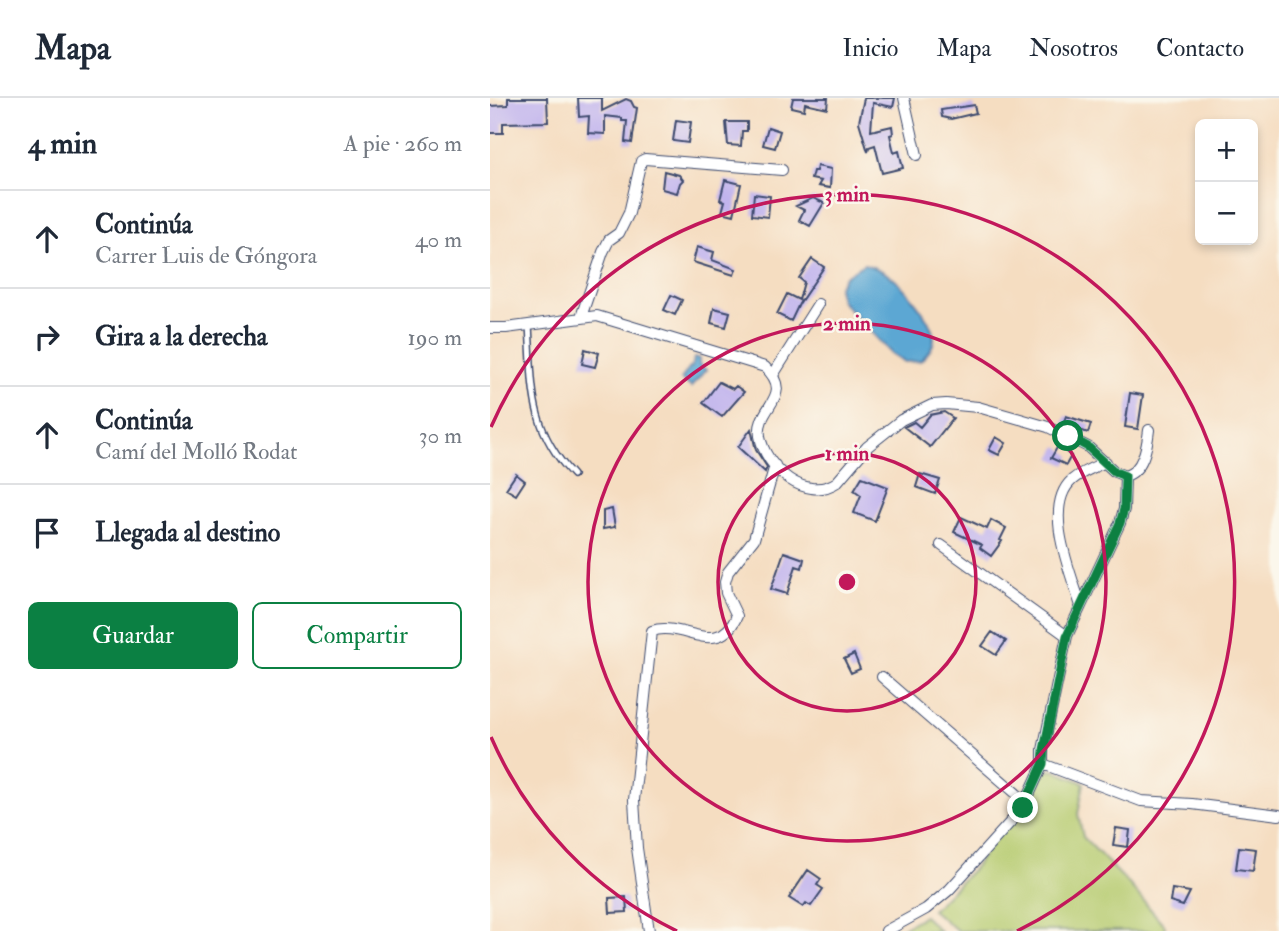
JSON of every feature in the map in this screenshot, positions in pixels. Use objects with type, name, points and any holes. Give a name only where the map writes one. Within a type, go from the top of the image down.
[{"type":"street","points":[[904,98],[916,155]]},
{"type":"street","points":[[581,317],[603,252],[609,240],[619,233],[629,213],[641,161],[645,159],[782,170]]},
{"type":"street","points":[[773,375],[818,304]]},
{"type":"street","points":[[490,328],[597,316],[765,367],[777,382],[776,397],[760,423],[765,450],[787,477],[812,489],[829,487],[837,482],[867,447],[901,420],[932,405],[957,403],[1048,427],[1088,447],[1115,472],[1125,476],[1131,474],[1142,460],[1149,430]]},
{"type":"street","points":[[1081,606],[1060,533],[1060,500],[1072,480],[1106,462]]},
{"type":"street","points":[[649,931],[637,848],[634,800],[652,631],[720,637],[730,630],[737,616],[726,593],[725,582],[728,572],[754,540],[775,465]]},
{"type":"street","points":[[886,931],[926,909],[948,890],[1026,802],[1043,764],[1067,636],[1120,523],[1124,509],[1125,476]]},
{"type":"street","points":[[941,545],[1067,636]]},
{"type":"street","points":[[882,677],[1026,802]]},
{"type":"street","points":[[1043,764],[1140,801],[1192,804],[1279,815]]},
{"type":"lane","points":[[529,325],[534,408],[555,456],[573,475]]},
{"type":"green space","points":[[1053,770],[1084,783],[1078,814],[1083,837],[1128,883],[1165,926],[1164,931],[958,931],[932,910],[974,868],[1043,772]]},
{"type":"green space","points":[[924,916],[940,931],[897,931]]},
{"type":"water","points":[[864,264],[894,279],[924,314],[934,341],[930,351],[920,361],[905,362],[891,353],[841,300],[838,288],[845,276]]},
{"type":"water","points":[[694,358],[699,358],[699,364],[706,370],[691,387],[681,379],[693,364]]},
{"type":"building","points":[[508,98],[547,98],[548,122],[503,123],[503,133],[490,133],[490,106],[508,105]]},
{"type":"building","points":[[578,98],[602,98],[602,111],[626,99],[631,101],[637,108],[632,143],[625,142],[627,121],[622,121],[622,118],[605,116],[605,134],[588,133],[589,116],[579,117]]},
{"type":"building","points":[[793,98],[828,98],[827,108],[805,103],[804,110],[791,107]]},
{"type":"building","points":[[864,98],[895,98],[893,107],[873,103],[871,131],[892,126],[893,134],[890,135],[894,153],[899,151],[903,168],[882,173],[875,145],[869,147],[868,152],[859,122]]},
{"type":"building","points":[[974,105],[976,113],[951,119],[942,117],[941,110]]},
{"type":"building","points":[[676,120],[691,122],[688,143],[673,141]]},
{"type":"building","points":[[726,122],[747,122],[747,131],[742,131],[741,146],[728,145]]},
{"type":"building","points":[[768,127],[780,131],[775,148],[763,145]]},
{"type":"building","points":[[817,166],[831,169],[830,188],[818,186],[821,181],[811,179]]},
{"type":"building","points":[[664,171],[679,175],[683,180],[677,193],[662,189]]},
{"type":"building","points":[[725,180],[741,184],[734,215],[722,212],[725,201],[720,200]]},
{"type":"building","points":[[754,194],[770,196],[768,217],[752,215]]},
{"type":"building","points":[[813,198],[824,203],[810,226],[799,220],[804,210],[796,206]]},
{"type":"building","points":[[697,247],[714,252],[712,260],[736,269],[734,275],[693,262]]},
{"type":"building","points":[[812,259],[824,267],[791,321],[777,314],[787,294],[799,300],[804,282],[799,278]]},
{"type":"building","points":[[671,295],[682,300],[675,315],[664,310]]},
{"type":"building","points":[[714,308],[730,312],[726,327],[711,323]]},
{"type":"building","points":[[585,349],[599,353],[595,367],[582,364]]},
{"type":"building","points":[[719,382],[733,389],[736,386],[744,392],[722,417],[703,403]]},
{"type":"building","points":[[1130,393],[1143,395],[1138,429],[1125,427]]},
{"type":"building","points":[[944,412],[953,418],[930,447],[904,427],[914,422],[920,427],[930,415]]},
{"type":"building","points":[[1066,416],[1091,424],[1088,433],[1063,424]]},
{"type":"building","points":[[751,429],[756,450],[767,467],[765,472],[738,447]]},
{"type":"building","points":[[996,437],[1006,443],[999,455],[989,450]]},
{"type":"building","points":[[1058,446],[1071,456],[1066,465],[1051,458]]},
{"type":"building","points":[[516,474],[525,481],[516,495],[506,489]]},
{"type":"building","points":[[920,474],[940,480],[935,494],[916,487]]},
{"type":"building","points":[[862,477],[888,487],[875,521],[854,513],[861,495],[854,490]]},
{"type":"building","points":[[612,509],[615,527],[603,529],[603,511]]},
{"type":"building","points":[[961,517],[987,529],[991,520],[1006,528],[1000,540],[1002,541],[991,556],[980,548],[982,545],[954,532]]},
{"type":"building","points":[[784,552],[804,559],[802,568],[796,566],[787,594],[771,589]]},
{"type":"building","points":[[992,632],[1006,641],[996,655],[982,646]]},
{"type":"building","points":[[854,654],[860,669],[851,673],[844,659]]},
{"type":"building","points":[[1116,828],[1130,830],[1128,847],[1113,845]]},
{"type":"building","points":[[1239,847],[1256,849],[1253,871],[1236,869]]},
{"type":"building","points":[[808,870],[821,879],[817,885],[823,889],[811,906],[806,903],[803,907],[789,898]]},
{"type":"building","points":[[1172,889],[1190,892],[1183,906],[1170,902]]},
{"type":"building","points":[[626,897],[627,912],[610,913],[609,898]]},
{"type":"route","points":[[1023,808],[1043,764],[1067,636],[1124,509],[1125,476],[1115,472],[1088,447],[1068,436]]}]
